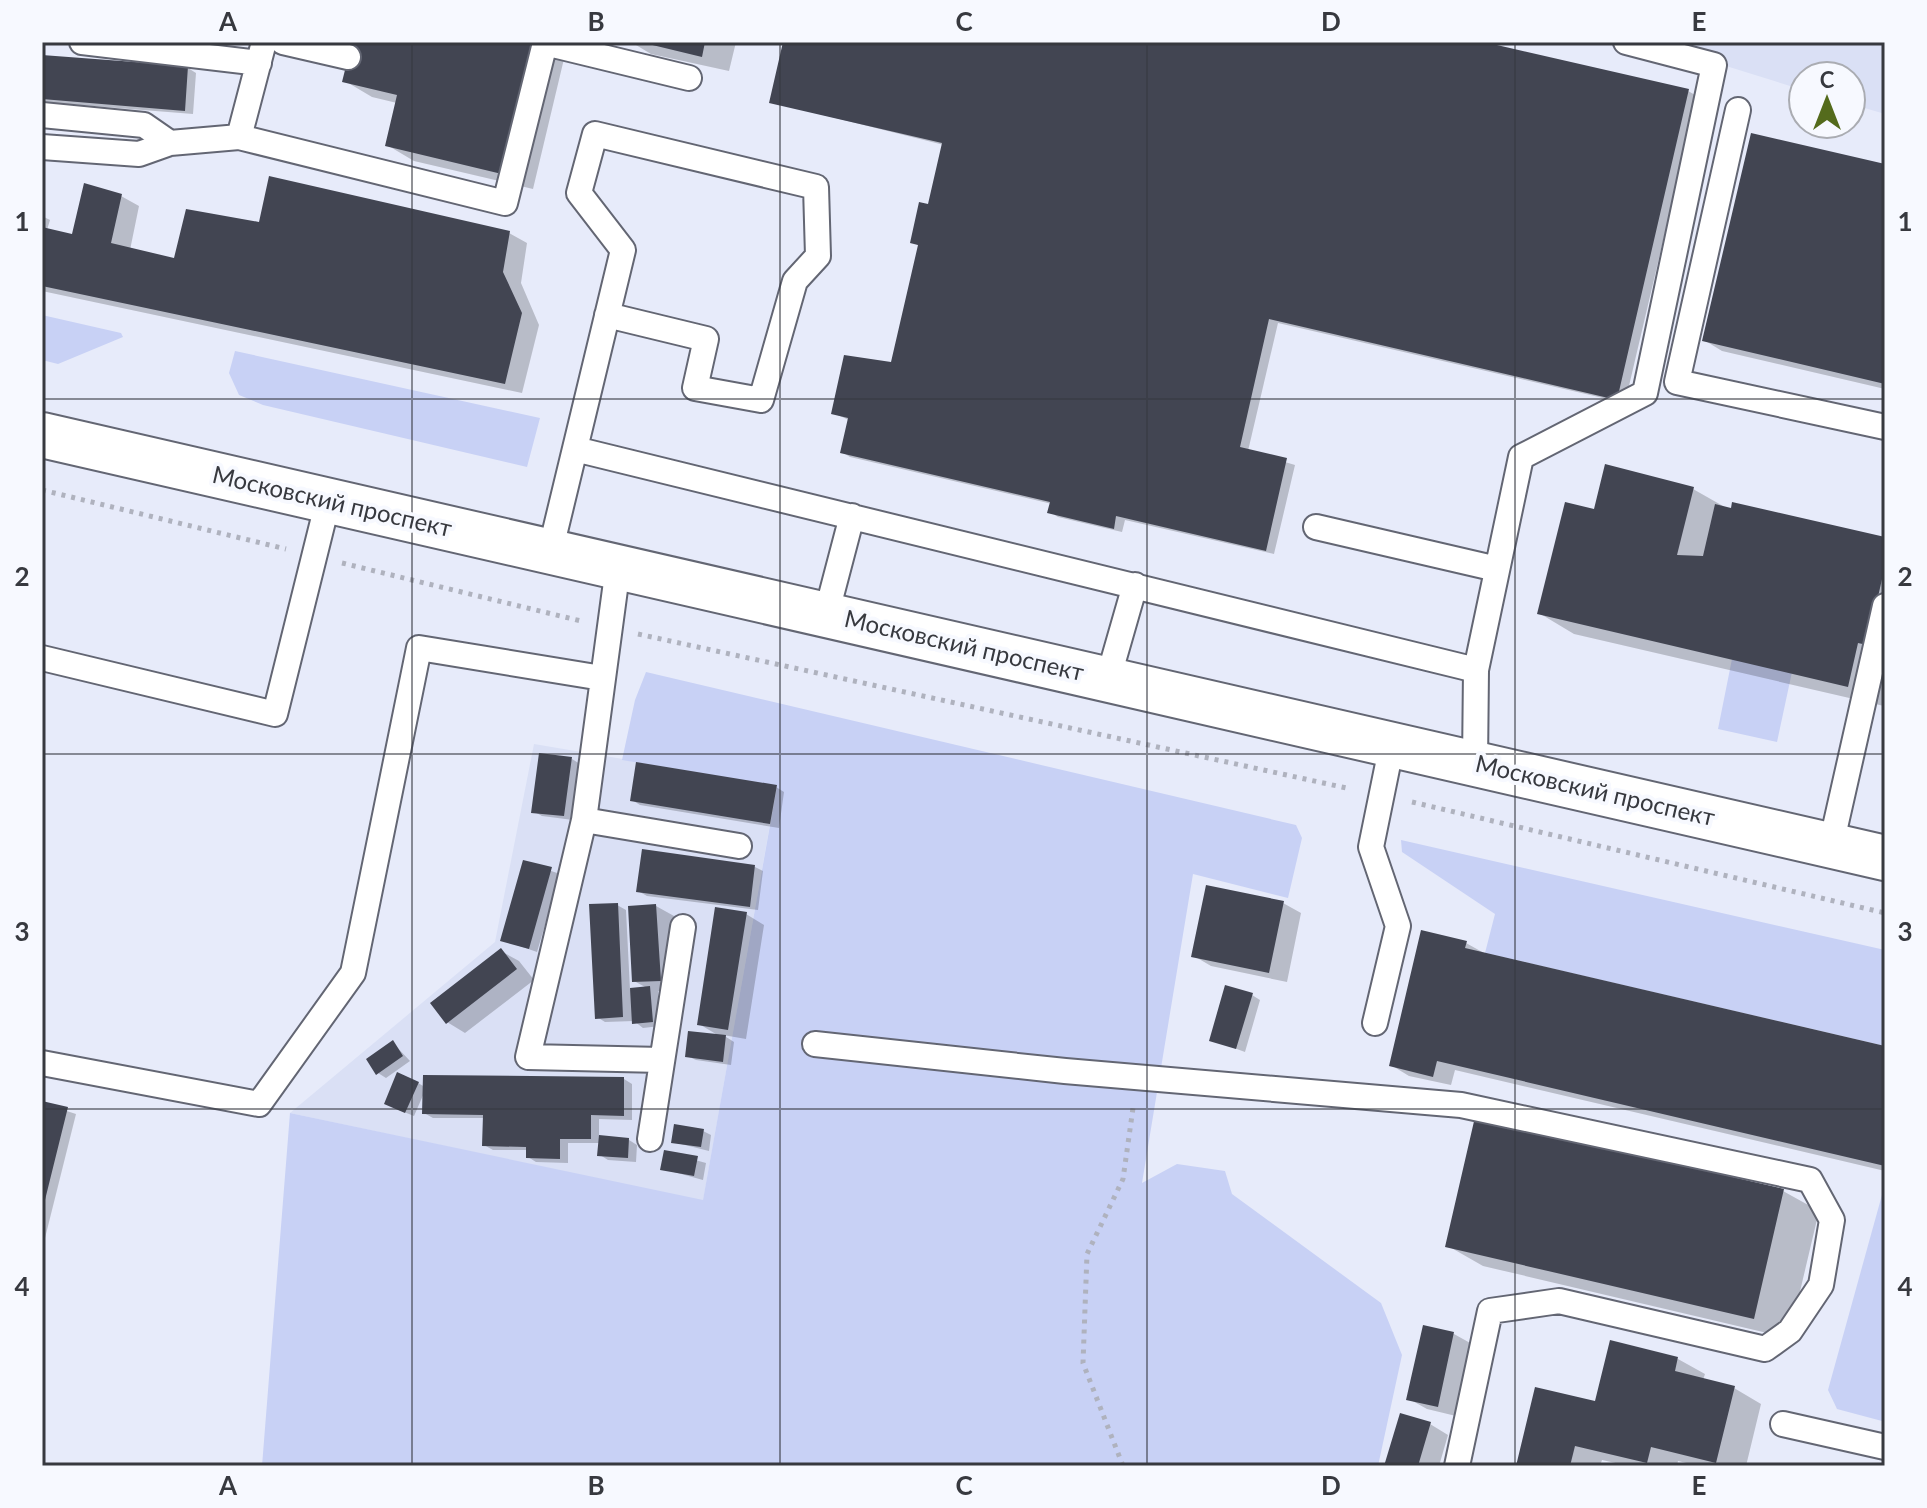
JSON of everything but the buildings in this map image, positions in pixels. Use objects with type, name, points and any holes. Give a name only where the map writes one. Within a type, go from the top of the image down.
[{"type":"main road","name":"Московский проспект","points":[[42,435],[1885,858]]},
{"type":"lane","points":[[82,42],[261,52],[239,137]]},
{"type":"lane","points":[[283,42],[348,57]]},
{"type":"lane","points":[[1626,42],[1714,65],[1645,393]]},
{"type":"lane","points":[[42,147],[139,154],[170,143],[239,137],[505,203],[527,100],[545,43],[689,78]]},
{"type":"lane","points":[[1677,382],[1738,110]]},
{"type":"lane","points":[[42,115],[144,125],[170,143]]},
{"type":"lane","points":[[550,552],[607,315],[623,250],[579,193],[595,134],[816,187],[818,256],[795,281],[761,400],[695,388],[706,339],[607,315]]},
{"type":"lane","points":[[1475,764],[1476,670],[1521,457],[1645,393],[1677,382],[1885,427]]},
{"type":"lane","points":[[575,449],[1476,670]]},
{"type":"lane","points":[[42,658],[275,714],[328,501]]},
{"type":"lane","points":[[826,615],[852,516]]},
{"type":"lane","points":[[1316,527],[1497,569]]},
{"type":"lane","points":[[618,567],[584,820],[528,1057],[662,1060]]},
{"type":"lane","points":[[1108,679],[1135,585]]},
{"type":"lane","points":[[1831,845],[1885,606]]},
{"type":"lane","points":[[42,1063],[259,1104],[353,973],[419,648],[602,678]]},
{"type":"lane","points":[[1375,1023],[1398,926],[1371,847],[1392,744]]},
{"type":"lane","points":[[584,820],[739,846]]},
{"type":"lane","points":[[650,1139],[683,927]]},
{"type":"lane","points":[[815,1044],[1137,1077],[1461,1105],[1810,1180],[1832,1220],[1821,1285],[1790,1331],[1765,1349],[1559,1301],[1490,1311],[1457,1466]]},
{"type":"lane","points":[[1783,1424],[1885,1447]]},
{"type":"path","points":[[42,490],[609,628],[1381,795],[1885,913]]},
{"type":"path","points":[[1123,1466],[1083,1363],[1087,1254],[1123,1179],[1137,1077]]},
{"type":"shaded area","points":[[1649,42],[1885,42],[1885,114],[1867,109],[1867,60],[1787,60],[1787,85]]},
{"type":"shaded area","points":[[42,315],[121,333],[123,337],[58,364],[42,360]]},
{"type":"shaded area","points":[[235,351],[540,418],[527,467],[263,405],[239,395],[229,373]]},
{"type":"shaded area","points":[[1732,659],[1792,672],[1777,742],[1718,729]]},
{"type":"shaded area","points":[[646,672],[1296,825],[1302,838],[1288,898],[1193,874],[1142,1183],[1177,1164],[1225,1171],[1232,1194],[1381,1303],[1402,1355],[1378,1466],[262,1466],[290,1113],[703,1200],[777,786],[622,760],[635,700]]},
{"type":"shaded area","points":[[534,744],[777,785],[703,1201],[290,1113],[495,942]]},
{"type":"shaded area","points":[[1401,840],[1885,950],[1885,1046],[1485,953],[1495,914],[1402,852]]},
{"type":"shaded area","points":[[1885,1184],[1885,1419],[1882,1421],[1837,1409],[1828,1390]]}]
